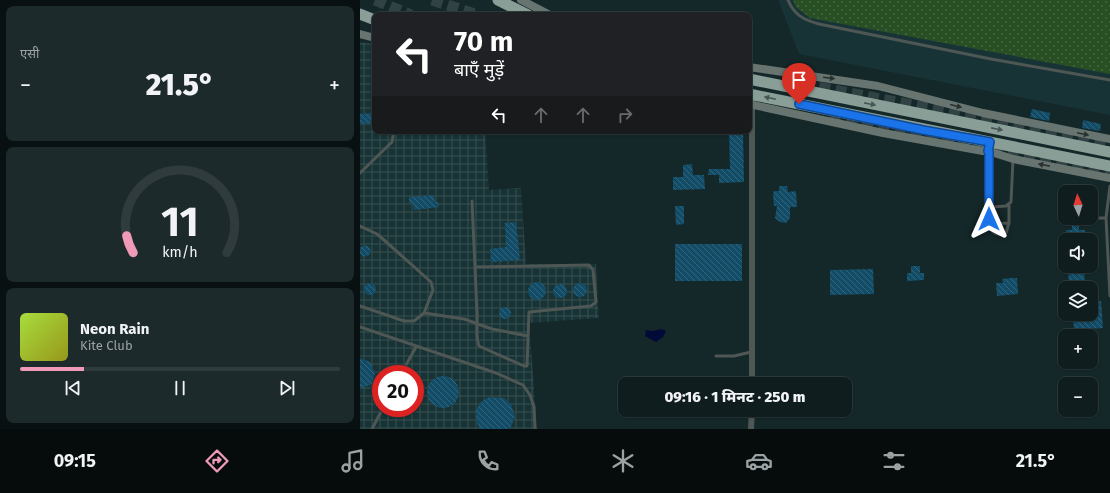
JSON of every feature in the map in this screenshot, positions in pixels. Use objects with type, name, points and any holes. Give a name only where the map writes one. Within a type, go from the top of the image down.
[{"type":"highway","points":[[498,0],[522,12]]},
{"type":"highway","points":[[360,14],[372,19]]},
{"type":"highway","points":[[752,80],[1110,152]]},
{"type":"highway","points":[[752,99],[923,130],[989,148],[1110,166]]},
{"type":"street","points":[[521,0],[544,12]]},
{"type":"street","points":[[360,34],[372,37]]},
{"type":"street","points":[[752,67],[878,86],[982,113],[1110,139]]},
{"type":"street","points":[[751,134],[752,377]]},
{"type":"street","points":[[989,148],[1012,159],[1110,178]]},
{"type":"street","points":[[751,429],[752,417]]},
{"type":"lane","points":[[788,0],[793,10],[802,18],[820,24],[991,59],[1110,80]]},
{"type":"lane","points":[[360,174],[392,142],[393,134]]},
{"type":"lane","points":[[989,148],[989,224],[992,232],[998,234],[1006,232],[1009,223],[1012,159]]},
{"type":"lane","points":[[1110,186],[1106,218],[1110,296]]},
{"type":"lane","points":[[472,201],[475,266],[479,346],[524,366],[528,364],[529,312],[594,305],[596,299],[592,267],[589,265],[475,266]]},
{"type":"lane","points":[[989,204],[989,206],[994,208],[1009,205]]},
{"type":"lane","points":[[1098,218],[1106,218]]},
{"type":"lane","points":[[989,224],[1009,223]]},
{"type":"lane","points":[[360,226],[377,234],[431,282],[434,290],[424,313],[414,321],[404,321],[360,306]]},
{"type":"lane","points":[[424,313],[464,319],[478,325],[528,336]]},
{"type":"lane","points":[[360,327],[496,373],[523,385],[530,394],[534,406],[535,429]]},
{"type":"lane","points":[[406,365],[416,347]]},
{"type":"lane","points":[[716,356],[734,356],[751,352]]},
{"type":"lane","points":[[372,429],[378,417]]},
{"type":"shaded area","points":[[778,0],[1110,0],[1110,115],[799,54]]},
{"type":"shaded area","points":[[360,42],[372,44],[372,134],[485,134],[489,190],[521,188],[526,264],[596,264],[599,318],[529,323],[537,429],[360,429]]},
{"type":"shaded area","points":[[661,329],[666,331],[663,337],[656,342],[645,336],[646,330],[653,331]]},
{"type":"green space","points":[[793,0],[1110,0],[1110,74],[810,18],[796,7]]},
{"type":"building","points":[[1032,109],[1050,113],[1049,121],[1030,117]]},
{"type":"building","points":[[372,113],[372,123],[360,124],[360,114]]},
{"type":"building","points":[[1083,120],[1101,124],[1100,131],[1082,128]]},
{"type":"building","points":[[729,134],[743,134],[744,182],[719,183],[719,175],[708,175],[709,169],[730,169]]},
{"type":"building","points":[[692,164],[693,175],[704,175],[705,189],[673,190],[673,177],[683,177],[683,165]]},
{"type":"building","points":[[779,186],[787,186],[788,192],[796,191],[797,207],[790,207],[790,218],[786,223],[780,222],[775,218],[777,206],[774,206],[773,195],[774,191],[779,191]]},
{"type":"building","points":[[434,195],[435,202],[438,202],[439,207],[414,210],[413,203],[409,204],[409,197]]},
{"type":"building","points":[[675,206],[684,206],[684,224],[676,225]]},
{"type":"building","points":[[516,222],[520,260],[491,262],[490,249],[506,247],[505,223]]},
{"type":"building","points":[[1072,226],[1079,226],[1079,230],[1085,230],[1085,233],[1067,233],[1066,230],[1072,230]]},
{"type":"building","points":[[675,244],[742,244],[742,281],[675,281]]},
{"type":"building","points":[[363,246],[367,246],[369,247],[369,255],[363,256],[360,253],[360,249]]},
{"type":"building","points":[[911,266],[920,266],[920,273],[924,273],[924,280],[907,281],[907,273],[911,273]]},
{"type":"building","points":[[873,269],[874,294],[830,295],[830,270]]},
{"type":"building","points":[[1068,273],[1084,273],[1085,281],[1069,281]]},
{"type":"building","points":[[1017,278],[1018,294],[997,296],[996,283],[1003,283],[1002,279]]},
{"type":"building","points":[[533,282],[541,282],[546,287],[544,298],[541,300],[533,300],[528,295],[528,287]]},
{"type":"building","points":[[370,283],[374,285],[376,289],[374,293],[370,295],[366,293],[364,289],[366,285]]},
{"type":"building","points":[[580,283],[585,285],[587,290],[585,295],[580,297],[575,295],[573,290],[575,285]]},
{"type":"building","points":[[557,284],[563,284],[567,288],[567,294],[563,298],[557,298],[553,294],[553,288]]},
{"type":"building","points":[[1098,301],[1101,301],[1103,328],[1074,329],[1073,321],[1098,321]]},
{"type":"building","points":[[507,307],[510,308],[510,318],[503,319],[500,318],[499,311],[500,308]]},
{"type":"building","points":[[360,358],[370,362],[372,366],[372,384],[360,389]]},
{"type":"building","points":[[440,376],[446,376],[456,383],[459,392],[458,398],[452,405],[446,408],[440,408],[430,401],[427,395],[427,389],[434,379]]},
{"type":"building","points":[[489,397],[504,398],[511,404],[515,417],[510,429],[480,429],[476,420],[476,410],[481,402]]},
{"type":"tunnel","points":[[375,0],[404,12]]},
{"type":"tunnel","points":[[432,0],[469,12]]},
{"type":"tunnel","points":[[803,84],[1110,143]]},
{"type":"tunnel","points":[[830,116],[1110,173]]},
{"type":"route","points":[[799,104],[923,130],[990,142],[988,151],[989,219]]}]
